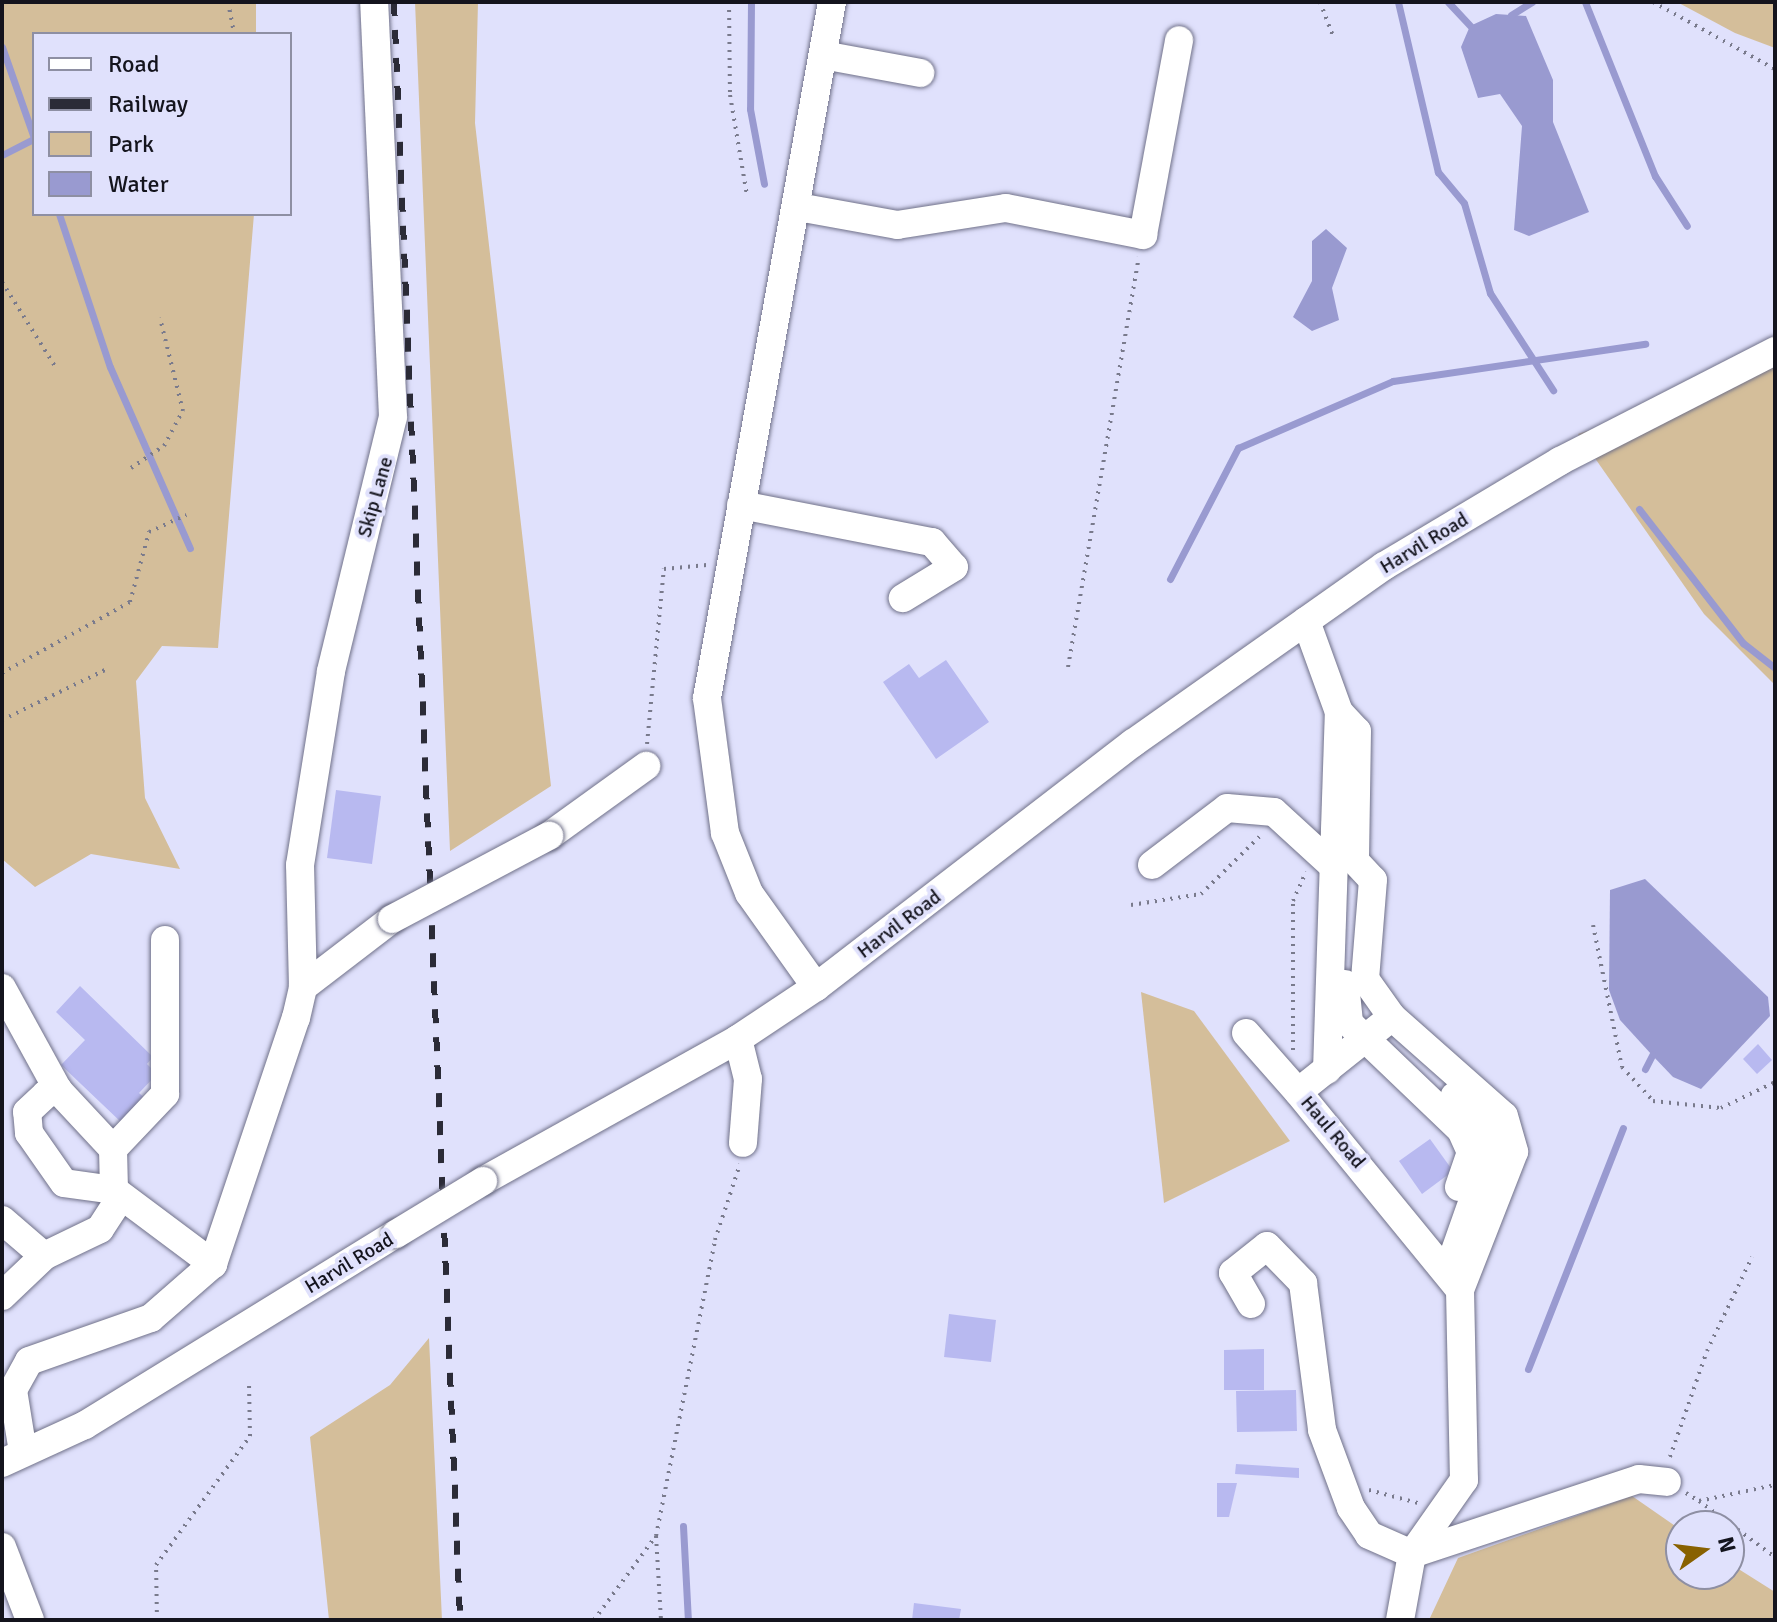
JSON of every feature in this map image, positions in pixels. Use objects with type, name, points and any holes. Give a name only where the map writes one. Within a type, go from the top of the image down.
[{"type":"street","name":"Skip Lane","points":[[213,1264],[303,987],[300,865],[331,671],[393,417],[374,2]]},
{"type":"street","points":[[816,987],[749,893],[713,776],[707,698],[727,564],[798,207],[832,2]]},
{"type":"street","points":[[798,207],[897,225],[1006,208],[1143,235],[1179,40]]},
{"type":"street","points":[[823,55],[920,73]]},
{"type":"street","name":"Harvil Road","points":[[13,1457],[85,1425],[483,1181],[738,1039],[816,987],[1075,788],[1306,621],[1560,461],[1775,351]]},
{"type":"street","points":[[741,505],[932,542],[954,567],[903,598]]},
{"type":"street","points":[[1306,621],[1339,712],[1357,731],[1327,1070]]},
{"type":"street","points":[[303,987],[392,919],[549,836],[646,766]]},
{"type":"street","points":[[1152,865],[1227,808],[1274,812],[1344,863],[1373,880],[1365,979],[1379,1029],[1504,1116],[1514,1152],[1449,1273]]},
{"type":"street","points":[[1344,863],[1345,984],[1461,1130],[1471,1152],[1449,1273],[1464,1480],[1412,1554],[1400,1620]]},
{"type":"street","points":[[113,1149],[165,1094],[165,940]]},
{"type":"street","points":[[2,988],[58,1090],[113,1149],[118,1193],[100,1229],[44,1256],[2,1296]]},
{"type":"street","name":"Haul Road","points":[[1379,1029],[1298,1092],[1449,1273]]},
{"type":"street","points":[[1246,1033],[1298,1092]]},
{"type":"street","points":[[738,1039],[748,1079],[743,1143]]},
{"type":"street","points":[[13,1457],[13,1390],[29,1361],[151,1318],[213,1264],[118,1193],[64,1183],[29,1133],[27,1112],[58,1090]]},
{"type":"street","points":[[2,1220],[44,1256]]},
{"type":"street","points":[[1251,1304],[1233,1273],[1267,1246],[1303,1283],[1322,1430],[1351,1508],[1369,1535],[1412,1554],[1653,1481]]},
{"type":"street","points":[[2,1547],[30,1620]]},
{"type":"path","points":[[228,2],[234,32]]},
{"type":"path","points":[[729,2],[730,95],[747,195]]},
{"type":"path","points":[[1320,2],[1334,38]]},
{"type":"path","points":[[1653,2],[1775,69]]},
{"type":"path","points":[[1068,667],[1143,235]]},
{"type":"path","points":[[2,282],[55,366]]},
{"type":"path","points":[[131,468],[157,452],[183,411],[160,318]]},
{"type":"path","points":[[2,673],[130,602],[149,532],[186,515]]},
{"type":"path","points":[[646,766],[664,569],[727,564]]},
{"type":"path","points":[[2,720],[107,669]]},
{"type":"path","points":[[1593,925],[1622,1067],[1653,1101],[1721,1108],[1775,1082]]},
{"type":"path","points":[[594,1620],[656,1536],[669,1493],[674,1419],[743,1143]]},
{"type":"path","points":[[1752,1257],[1707,1351],[1675,1453],[1653,1481],[1699,1501],[1775,1557]]},
{"type":"path","points":[[157,1620],[156,1565],[250,1436],[249,1383]]},
{"type":"path","points":[[1699,1501],[1775,1485]]},
{"type":"path","points":[[656,1536],[661,1620]]},
{"type":"green space","points":[[2,2],[256,2],[256,32],[32,32],[32,216],[254,216],[218,648],[162,646],[136,681],[145,798],[180,869],[91,854],[35,887],[2,859]]},
{"type":"green space","points":[[415,2],[478,2],[475,123],[551,786],[450,851]]},
{"type":"green space","points":[[1677,2],[1775,2],[1775,48],[1735,33]]},
{"type":"green space","points":[[1775,366],[1775,685],[1704,614],[1578,434]]},
{"type":"green space","points":[[1141,992],[1194,1011],[1290,1141],[1164,1203]]},
{"type":"green space","points":[[429,1338],[442,1620],[329,1620],[310,1437],[390,1385]]},
{"type":"green space","points":[[1632,1496],[1665,1519],[1665,1590],[1745,1590],[1745,1573],[1775,1592],[1775,1620],[1429,1620],[1458,1558]]},
{"type":"water","points":[[1496,14],[1526,16],[1553,80],[1553,122],[1589,212],[1529,236],[1514,230],[1522,126],[1500,94],[1478,98],[1461,47],[1470,26]]},
{"type":"water","points":[[1326,229],[1347,248],[1332,288],[1339,320],[1312,331],[1293,317],[1312,281],[1312,241]]},
{"type":"water","points":[[1645,879],[1768,997],[1770,1016],[1701,1089],[1673,1077],[1652,1055],[1620,1020],[1609,990],[1610,890]]},
{"type":"building","points":[[946,660],[989,722],[936,759],[883,682],[909,664],[919,678]]},
{"type":"building","points":[[336,790],[381,796],[372,864],[327,858]]},
{"type":"building","points":[[80,986],[153,1057],[147,1064],[157,1074],[139,1093],[147,1100],[123,1124],[61,1065],[85,1040],[56,1012]]},
{"type":"building","points":[[1758,1044],[1772,1060],[1757,1074],[1743,1059]]},
{"type":"building","points":[[1430,1139],[1453,1171],[1422,1194],[1399,1161]]},
{"type":"building","points":[[949,1314],[996,1320],[991,1362],[944,1357]]},
{"type":"building","points":[[1264,1349],[1264,1390],[1224,1390],[1224,1350]]},
{"type":"building","points":[[1296,1390],[1297,1431],[1237,1432],[1236,1391]]},
{"type":"building","points":[[1236,1464],[1299,1468],[1299,1478],[1235,1474]]},
{"type":"building","points":[[1217,1483],[1237,1483],[1229,1517],[1217,1517]]},
{"type":"building","points":[[914,1603],[961,1609],[959,1620],[912,1620]]},
{"type":"waterway","points":[[751,2],[750,109],[764,184]]},
{"type":"waterway","points":[[1398,2],[1438,172],[1464,203],[1490,293],[1553,390]]},
{"type":"waterway","points":[[1448,2],[1470,26]]},
{"type":"waterway","points":[[1511,15],[1532,2]]},
{"type":"waterway","points":[[1585,2],[1655,176],[1687,226]]},
{"type":"waterway","points":[[2,47],[32,132]]},
{"type":"waterway","points":[[2,155],[32,140]]},
{"type":"waterway","points":[[60,216],[110,367],[190,548]]},
{"type":"waterway","points":[[1170,579],[1238,448],[1393,381],[1645,344]]},
{"type":"waterway","points":[[1639,509],[1743,643],[1775,668]]},
{"type":"waterway","points":[[1645,1069],[1652,1055]]},
{"type":"waterway","points":[[1528,1369],[1623,1128]]},
{"type":"waterway","points":[[683,1526],[688,1620]]},
{"type":"railway","points":[[394,2],[460,1620]]}]
